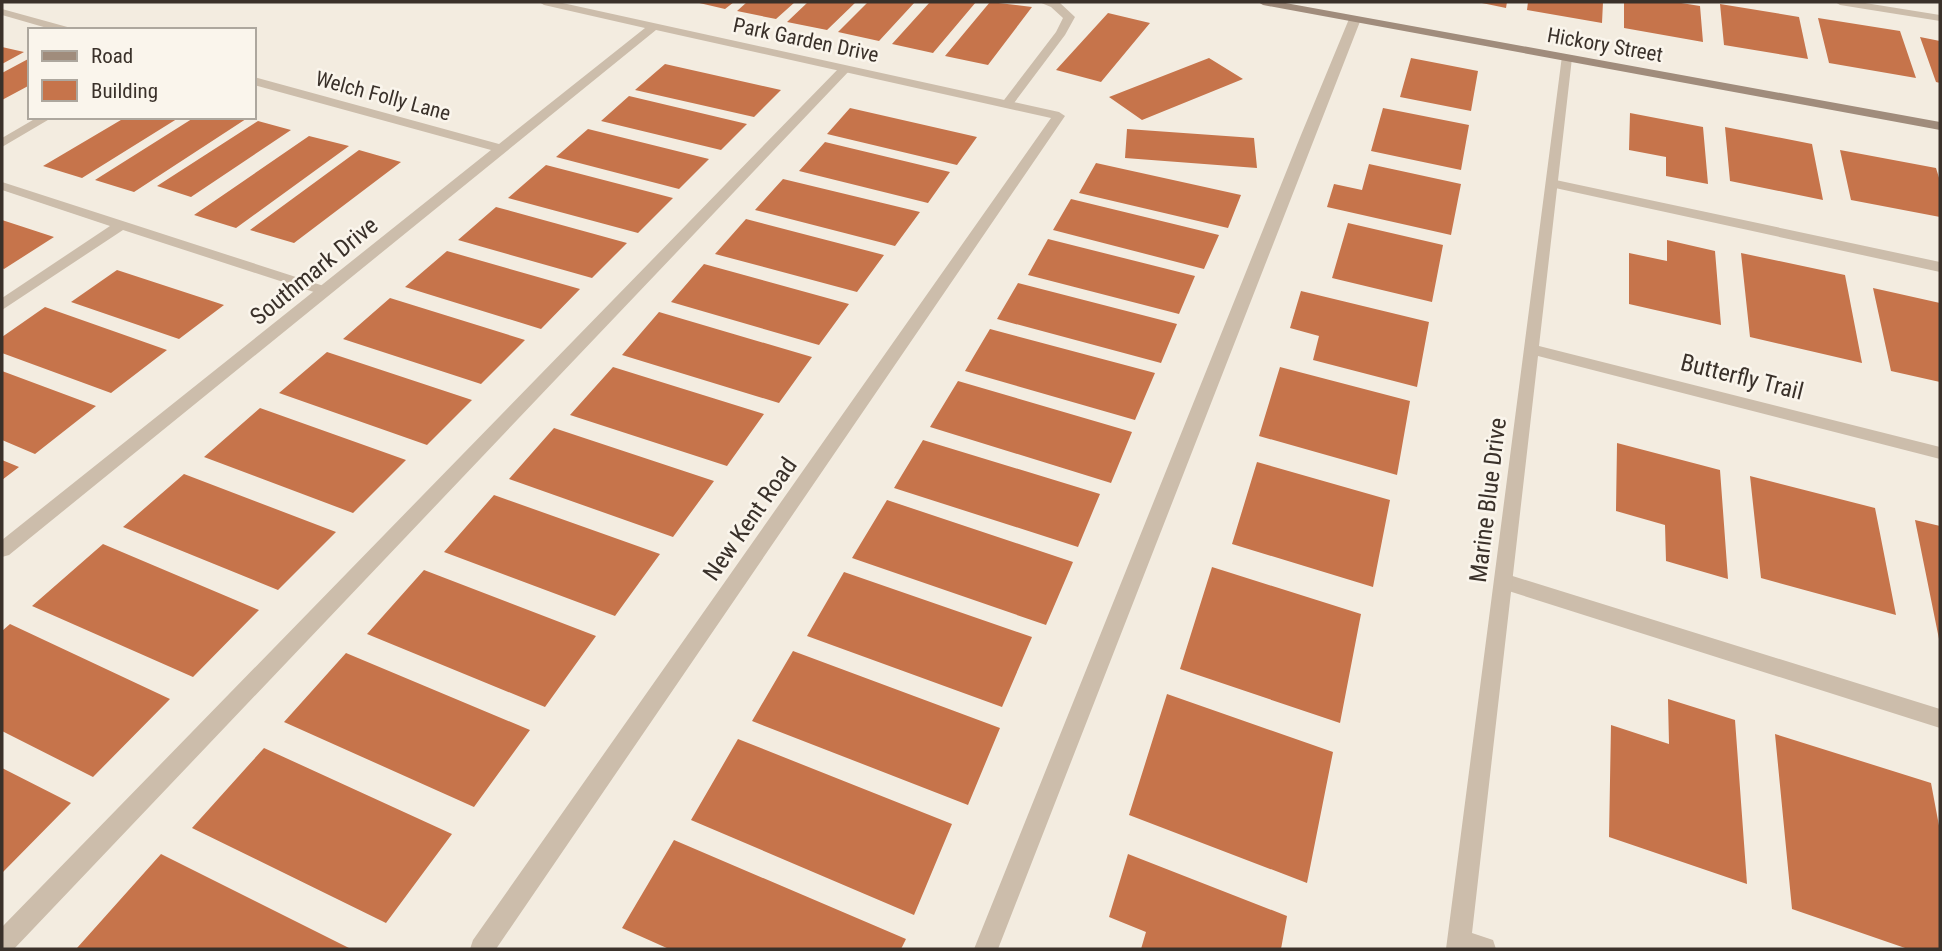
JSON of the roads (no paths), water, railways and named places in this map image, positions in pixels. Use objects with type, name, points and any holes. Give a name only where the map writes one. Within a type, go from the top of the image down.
[{"type":"street","name":"Park Garden Drive","points":[[544,2],[1059,116]]},
{"type":"street","points":[[1007,104],[1061,33],[1069,17],[1055,4],[1044,2]]},
{"type":"street","name":"Hickory Street","points":[[1263,2],[1940,126]]},
{"type":"street","points":[[1840,2],[1940,18]]},
{"type":"street","points":[[2,12],[60,28]]},
{"type":"street","points":[[986,949],[1040,820],[1284,190],[1355,19]]},
{"type":"street","name":"Southmark Drive","points":[[2,550],[653,26]]},
{"type":"street","name":"Marine Blue Drive","points":[[1459,944],[1566,58]]},
{"type":"street","points":[[2,944],[845,69]]},
{"type":"street","name":"Welch Folly Lane","points":[[256,82],[502,149]]},
{"type":"street","name":"New Kent Road","points":[[482,949],[1059,116]]},
{"type":"street","points":[[2,143],[44,119]]},
{"type":"street","points":[[1551,183],[1940,268]]},
{"type":"street","points":[[2,186],[325,291]]},
{"type":"street","points":[[2,305],[121,225]]},
{"type":"street","name":"Butterfly Trail","points":[[1531,349],[1940,453]]},
{"type":"street","points":[[1503,581],[1940,719]]},
{"type":"street","points":[[1459,944],[1484,949]]}]
